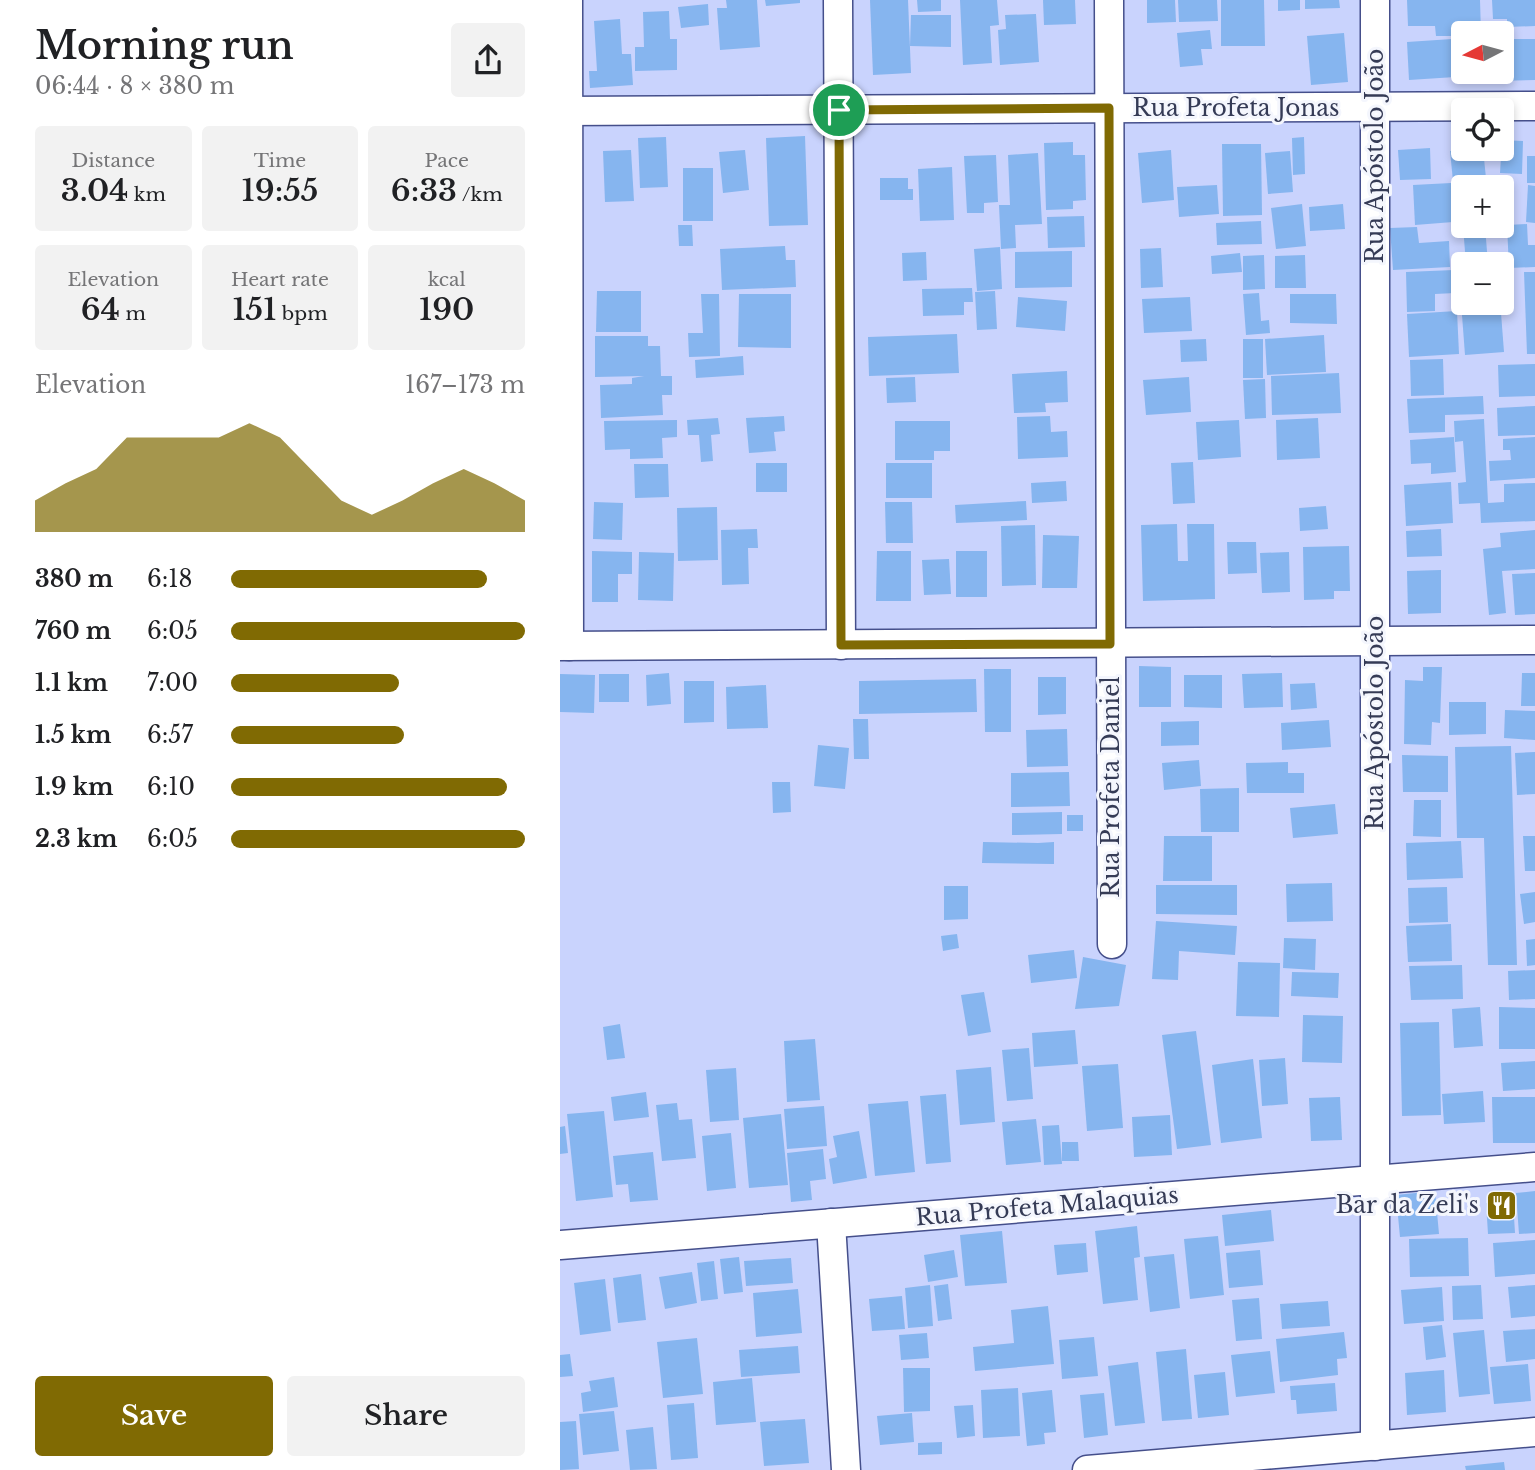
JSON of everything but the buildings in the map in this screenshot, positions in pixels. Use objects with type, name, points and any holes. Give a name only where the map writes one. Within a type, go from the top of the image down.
[{"type":"street","points":[[568,0],[564,111],[564,646],[1535,640]]},
{"type":"street","points":[[838,0],[841,645]]},
{"type":"street","name":"Rua Profeta Daniel","points":[[1109,0],[1112,944]]},
{"type":"street","name":"Rua Apóstolo João","points":[[1375,0],[1375,1446]]},
{"type":"street","name":"Rua Profeta Jonas","points":[[564,111],[1535,106]]},
{"type":"street","name":"Rua Profeta Malaquias","points":[[560,1245],[1535,1167]]},
{"type":"street","points":[[831,1223],[846,1470]]},
{"type":"street","points":[[1087,1470],[1535,1432]]},
{"type":"place","name":"Bar da Zeli's","points":[[1502,1205]]},
{"type":"route","points":[[1109,108],[1110,644],[841,645],[839,110],[1109,108]]}]
